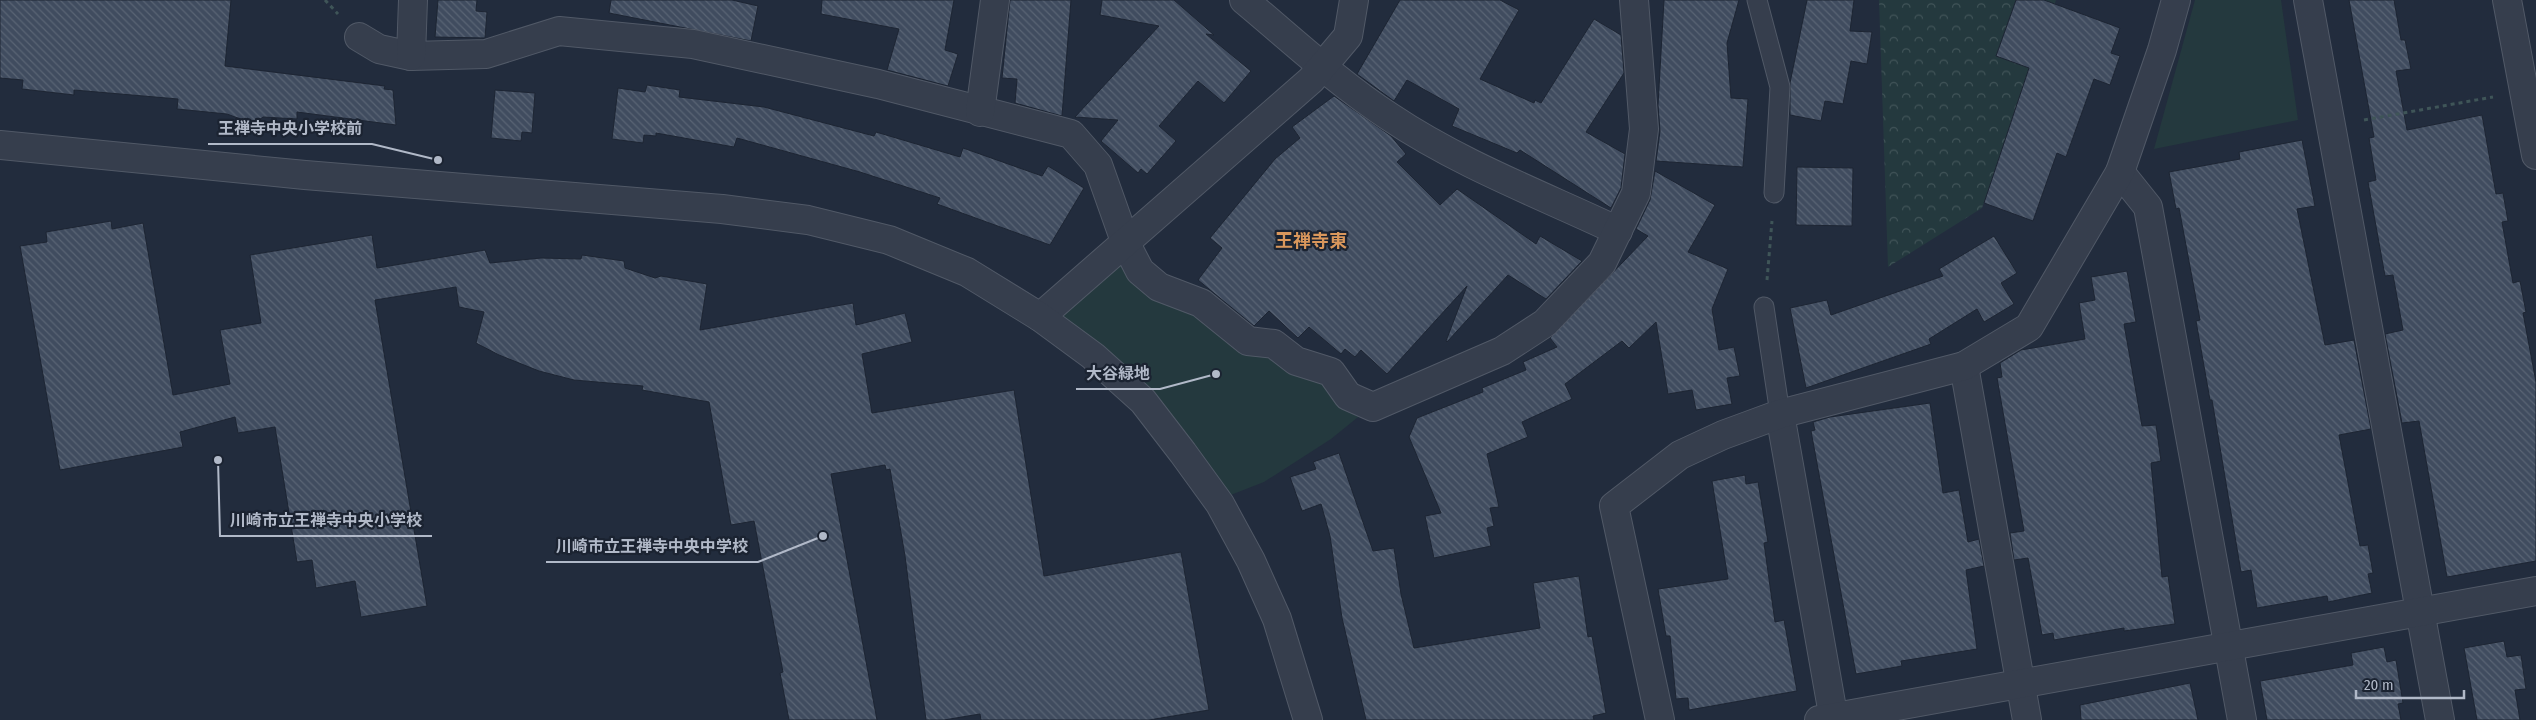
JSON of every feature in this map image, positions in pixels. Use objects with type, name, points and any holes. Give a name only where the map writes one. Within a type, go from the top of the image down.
[{"type":"street","points":[[411,56],[413,0]]},
{"type":"street","points":[[980,112],[995,0]]},
{"type":"street","points":[[1244,0],[1323,66],[1390,117],[1464,159],[1618,231]]},
{"type":"street","points":[[1040,318],[1311,80],[1348,36],[1354,0]]},
{"type":"street","points":[[359,37],[379,49],[411,56],[486,54],[559,31],[693,44],[878,84],[980,112],[1071,134],[1098,165],[1126,244],[1140,271],[1159,286],[1201,303],[1248,341],[1274,344],[1296,361],[1331,372],[1348,396],[1373,407],[1502,351],[1545,323],[1602,262],[1636,193],[1644,129],[1634,7],[1611,0]]},
{"type":"street","points":[[1660,720],[1614,506],[1680,455],[1723,435],[1780,414],[1964,366],[2029,327],[2120,172],[2162,50],[2176,0]]},
{"type":"street","points":[[2308,0],[2440,720]]},
{"type":"street","points":[[2507,0],[2536,155]]},
{"type":"street","points":[[0,145],[305,175],[722,209],[808,220],[889,240],[959,269],[1040,318],[1093,356],[1143,401],[1220,504],[1251,561],[1277,619],[1308,720]]},
{"type":"street","points":[[2120,172],[2148,208],[2242,720]]},
{"type":"street","points":[[1964,366],[2027,720]]},
{"type":"street","points":[[1780,414],[1829,719],[2536,591]]},
{"type":"lane","points":[[1757,0],[1780,87],[1774,193]]},
{"type":"lane","points":[[1764,307],[1780,414]]},
{"type":"path","points":[[2331,126],[2524,91]]},
{"type":"path","points":[[1764,307],[1774,193]]},
{"type":"green space","points":[[1879,0],[2056,0],[1982,208],[1888,267]]},
{"type":"green space","points":[[2195,0],[2281,0],[2298,120],[2154,149]]},
{"type":"green space","points":[[1121,248],[1326,380],[1363,413],[1331,439],[1264,482],[1223,498],[1049,317]]},
{"type":"building","points":[[0,0],[231,0],[225,66],[385,86],[384,89],[393,90],[396,125],[297,112],[297,119],[263,117],[254,124],[227,114],[177,109],[178,99],[74,90],[74,95],[22,89],[23,80],[0,78]]},
{"type":"building","points":[[438,0],[477,0],[476,11],[487,12],[485,38],[435,37]]},
{"type":"building","points":[[611,0],[732,0],[758,6],[751,41],[609,13]]},
{"type":"building","points":[[822,0],[954,0],[945,50],[958,54],[948,86],[887,70],[899,29],[821,14]]},
{"type":"building","points":[[1010,0],[1071,0],[1062,116],[1015,103],[1017,79],[1002,78]]},
{"type":"building","points":[[1102,0],[1174,0],[1214,35],[1206,34],[1251,71],[1224,103],[1198,81],[1159,126],[1176,141],[1147,174],[1141,169],[1138,173],[1101,141],[1118,120],[1075,117],[1159,26],[1100,15]]},
{"type":"building","points":[[1400,0],[1500,0],[1519,10],[1480,79],[1534,103],[1535,100],[1541,103],[1594,19],[1621,35],[1624,73],[1586,132],[1625,154],[1621,188],[1611,208],[1520,150],[1517,153],[1452,126],[1459,109],[1407,80],[1394,101],[1357,74]]},
{"type":"building","points":[[1664,0],[1739,0],[1727,43],[1731,98],[1748,99],[1743,167],[1656,161],[1660,131],[1658,105]]},
{"type":"building","points":[[1807,0],[1854,0],[1850,31],[1872,32],[1867,64],[1851,61],[1843,104],[1825,101],[1821,121],[1790,115],[1790,83]]},
{"type":"building","points":[[2016,0],[2044,0],[2120,28],[2111,53],[2120,56],[2110,85],[2094,79],[2066,157],[2057,153],[2033,221],[1984,203],[2029,68],[1996,56]]},
{"type":"building","points":[[2349,0],[2394,0],[2401,40],[2405,40],[2411,69],[2396,71],[2407,130],[2482,115],[2496,194],[2503,193],[2508,221],[2502,222],[2513,283],[2520,281],[2526,312],[2523,313],[2536,382],[2536,561],[2447,577],[2419,421],[2402,423],[2385,334],[2403,330],[2393,275],[2385,276],[2368,182],[2376,180],[2369,138],[2374,137]]},
{"type":"building","points":[[647,85],[680,90],[679,97],[764,107],[874,136],[876,132],[960,157],[963,148],[1042,176],[1048,166],[1084,188],[1050,245],[937,204],[940,198],[860,172],[737,138],[734,147],[656,133],[656,136],[644,135],[643,143],[612,139],[618,88],[645,92]]},
{"type":"building","points":[[495,90],[535,93],[532,133],[522,132],[521,141],[491,138]]},
{"type":"building","points":[[1334,96],[1391,136],[1406,154],[1397,162],[1440,205],[1457,189],[1536,244],[1540,236],[1582,261],[1546,299],[1508,275],[1447,342],[1467,286],[1387,374],[1361,350],[1355,357],[1345,349],[1341,354],[1309,327],[1298,338],[1269,311],[1254,326],[1198,280],[1222,248],[1210,238],[1275,159],[1300,138],[1292,127]]},
{"type":"building","points":[[2302,140],[2315,206],[2297,209],[2325,345],[2354,340],[2371,429],[2339,435],[2360,546],[2368,545],[2373,573],[2368,574],[2372,593],[2328,602],[2327,596],[2257,608],[2251,570],[2241,572],[2212,400],[2210,400],[2196,321],[2200,320],[2179,208],[2176,209],[2169,172],[2240,159],[2239,152]]},
{"type":"building","points":[[1797,167],[1853,168],[1852,226],[1796,225]]},
{"type":"building","points":[[1655,171],[1715,205],[1688,252],[1728,269],[1712,309],[1719,350],[1734,347],[1740,376],[1727,378],[1732,404],[1696,410],[1692,390],[1668,394],[1656,322],[1629,348],[1622,341],[1565,384],[1572,399],[1522,422],[1528,437],[1487,454],[1499,507],[1490,508],[1494,526],[1487,528],[1491,546],[1434,558],[1425,516],[1441,513],[1409,437],[1417,418],[1483,392],[1482,388],[1526,370],[1523,362],[1557,347],[1550,338],[1648,236],[1636,229],[1650,200]]},
{"type":"building","points":[[111,221],[112,229],[143,223],[173,395],[230,384],[220,330],[261,323],[250,255],[372,235],[377,268],[485,250],[490,263],[541,258],[581,259],[582,255],[624,261],[625,268],[655,278],[661,276],[707,284],[700,330],[853,303],[856,325],[905,313],[912,342],[862,354],[872,413],[1014,390],[1044,576],[1181,552],[1209,710],[1149,720],[981,720],[980,714],[944,720],[926,720],[905,556],[890,469],[886,470],[885,465],[831,474],[877,720],[789,720],[780,673],[783,672],[754,521],[731,525],[709,402],[642,390],[643,386],[574,380],[539,371],[499,355],[476,343],[484,312],[459,307],[456,287],[375,300],[427,606],[361,617],[355,581],[316,588],[312,560],[297,562],[275,427],[238,433],[235,417],[180,432],[183,447],[60,470],[20,246],[47,242],[46,232]]},
{"type":"building","points":[[1994,236],[2017,273],[2001,283],[2014,304],[1984,322],[1977,309],[1929,339],[1931,344],[1806,388],[1790,308],[1827,300],[1831,315],[1943,276],[1939,269]]},
{"type":"building","points":[[2127,271],[2136,322],[2124,324],[2142,426],[2156,425],[2161,461],[2151,463],[2162,577],[2168,576],[2175,624],[2124,631],[2124,628],[2054,640],[2053,633],[2042,635],[2028,558],[2014,560],[2010,533],[2024,531],[1997,378],[2002,377],[2000,363],[2021,350],[2085,339],[2079,303],[2095,300],[2091,277]]},
{"type":"building","points":[[1930,403],[1943,493],[1959,490],[1968,542],[1979,539],[1984,566],[1966,570],[1977,649],[1901,661],[1902,666],[1856,674],[1811,431],[1815,430],[1813,422],[1830,417]]},
{"type":"building","points":[[1339,453],[1373,551],[1394,548],[1401,594],[1414,648],[1540,628],[1533,583],[1579,576],[1588,637],[1592,636],[1606,713],[1593,716],[1594,720],[1366,720],[1342,618],[1330,536],[1321,504],[1302,511],[1290,477],[1316,469],[1313,462]]},
{"type":"building","points":[[1745,475],[1746,484],[1758,482],[1768,542],[1764,543],[1775,622],[1784,620],[1797,691],[1689,710],[1688,698],[1676,699],[1670,636],[1666,636],[1658,589],[1728,579],[1712,481]]},
{"type":"building","points":[[2504,641],[2507,657],[2521,655],[2526,689],[2515,690],[2520,720],[2477,720],[2464,648]]},
{"type":"building","points":[[2384,647],[2387,662],[2396,660],[2403,703],[2398,704],[2401,720],[2267,720],[2260,681],[2353,665],[2351,653]]},
{"type":"building","points":[[2190,683],[2198,720],[2081,720],[2080,705]]},
{"type":"place","name":"王禅寺中央小学校前","points":[[438,160]]},
{"type":"place","name":"大谷緑地","points":[[1216,374]]},
{"type":"place","name":"川崎市立王禅寺中央小学校","points":[[218,460]]},
{"type":"place","name":"川崎市立王禅寺中央中学校","points":[[823,536]]},
{"type":"district","name":"王禅寺東","points":[[1311,241]]}]
